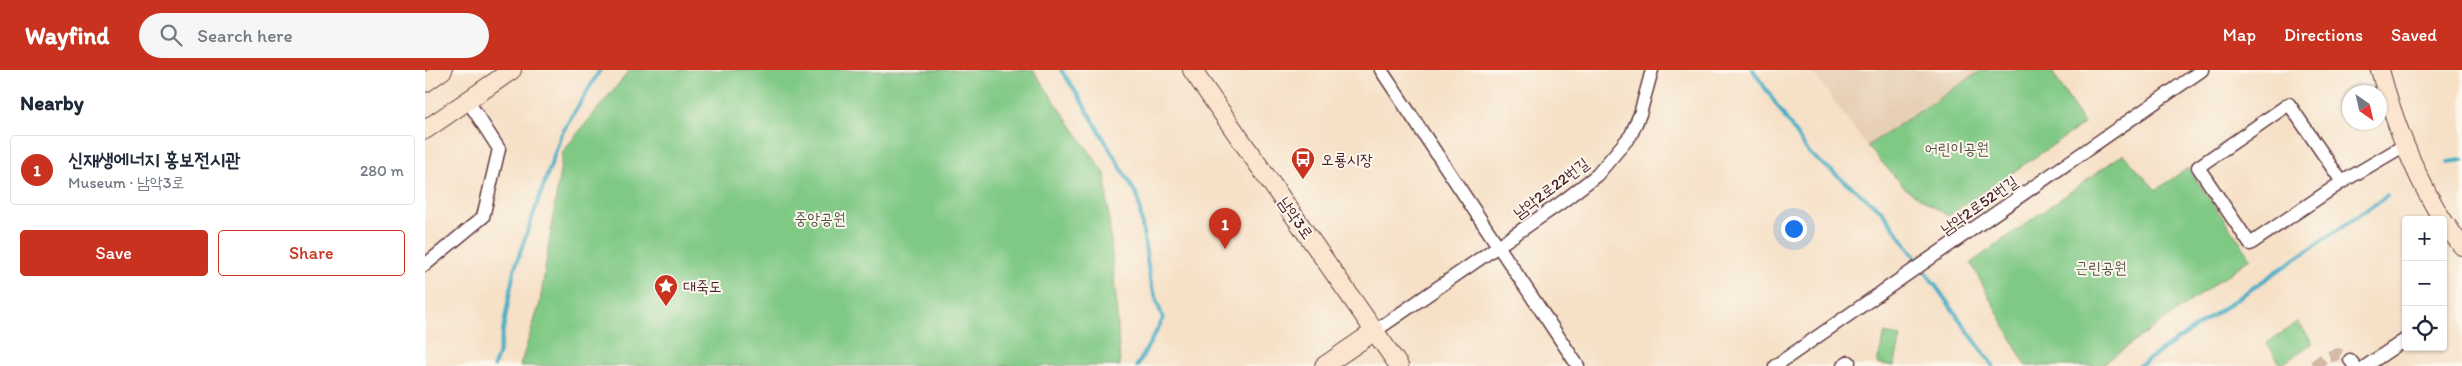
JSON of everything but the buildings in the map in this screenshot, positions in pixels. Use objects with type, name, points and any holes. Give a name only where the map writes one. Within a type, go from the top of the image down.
[{"type":"street","points":[[425,83],[443,70]]},
{"type":"street","points":[[425,130],[512,70]]},
{"type":"street","name":"남악3로","points":[[1191,70],[1399,366]]},
{"type":"street","points":[[1381,70],[1500,246],[1578,366]]},
{"type":"street","name":"남악2로22번길","points":[[1375,331],[1583,187],[1613,158],[1631,135],[1640,114],[1652,70]]},
{"type":"street","name":"남악2로52번길","points":[[1775,366],[2203,70]]},
{"type":"street","points":[[2381,70],[2405,145],[2437,210],[2462,246]]},
{"type":"street","points":[[425,265],[483,217],[499,149],[468,101]]},
{"type":"street","points":[[2342,182],[2289,104],[2198,167],[2250,244],[2342,182],[2405,145]]},
{"type":"street","points":[[1324,366],[1375,331]]},
{"type":"street","points":[[2366,366],[2402,342]]},
{"type":"shaded area","points":[[1811,70],[1982,70],[1867,146]]},
{"type":"green space","name":"중앙공원","points":[[630,70],[1033,70],[1105,174],[1120,366],[520,366],[540,303],[563,151]]},
{"type":"green space","name":"어린이공원","points":[[1982,70],[2051,70],[2084,124],[1948,216],[1906,189],[1867,146]]},
{"type":"green space","name":"근린공원","points":[[2123,154],[2156,190],[2188,168],[2251,258],[2100,366],[2026,366],[1971,263]]},
{"type":"green space","points":[[2298,322],[2313,343],[2281,365],[2267,343]]},
{"type":"green space","points":[[1885,333],[1901,337],[1894,366],[1877,363]]},
{"type":"waterway","points":[[494,366],[499,352],[514,270],[562,133],[600,70]]},
{"type":"waterway","points":[[1061,70],[1078,95],[1138,197],[1150,280],[1163,319],[1137,366]]},
{"type":"waterway","points":[[1753,70],[1809,153],[1882,211],[1993,366]]},
{"type":"waterway","points":[[2448,162],[2462,160]]},
{"type":"waterway","points":[[2139,366],[2387,196]]},
{"type":"tunnel","points":[[2314,366],[2325,358],[2338,354],[2350,360]]},
{"type":"place","name":"오룡시장","points":[[1303,180]]},
{"type":"place","name":"신재생에너지 홍보전시관","points":[[1225,249]]},
{"type":"place","name":"대죽도","points":[[666,307]]}]
